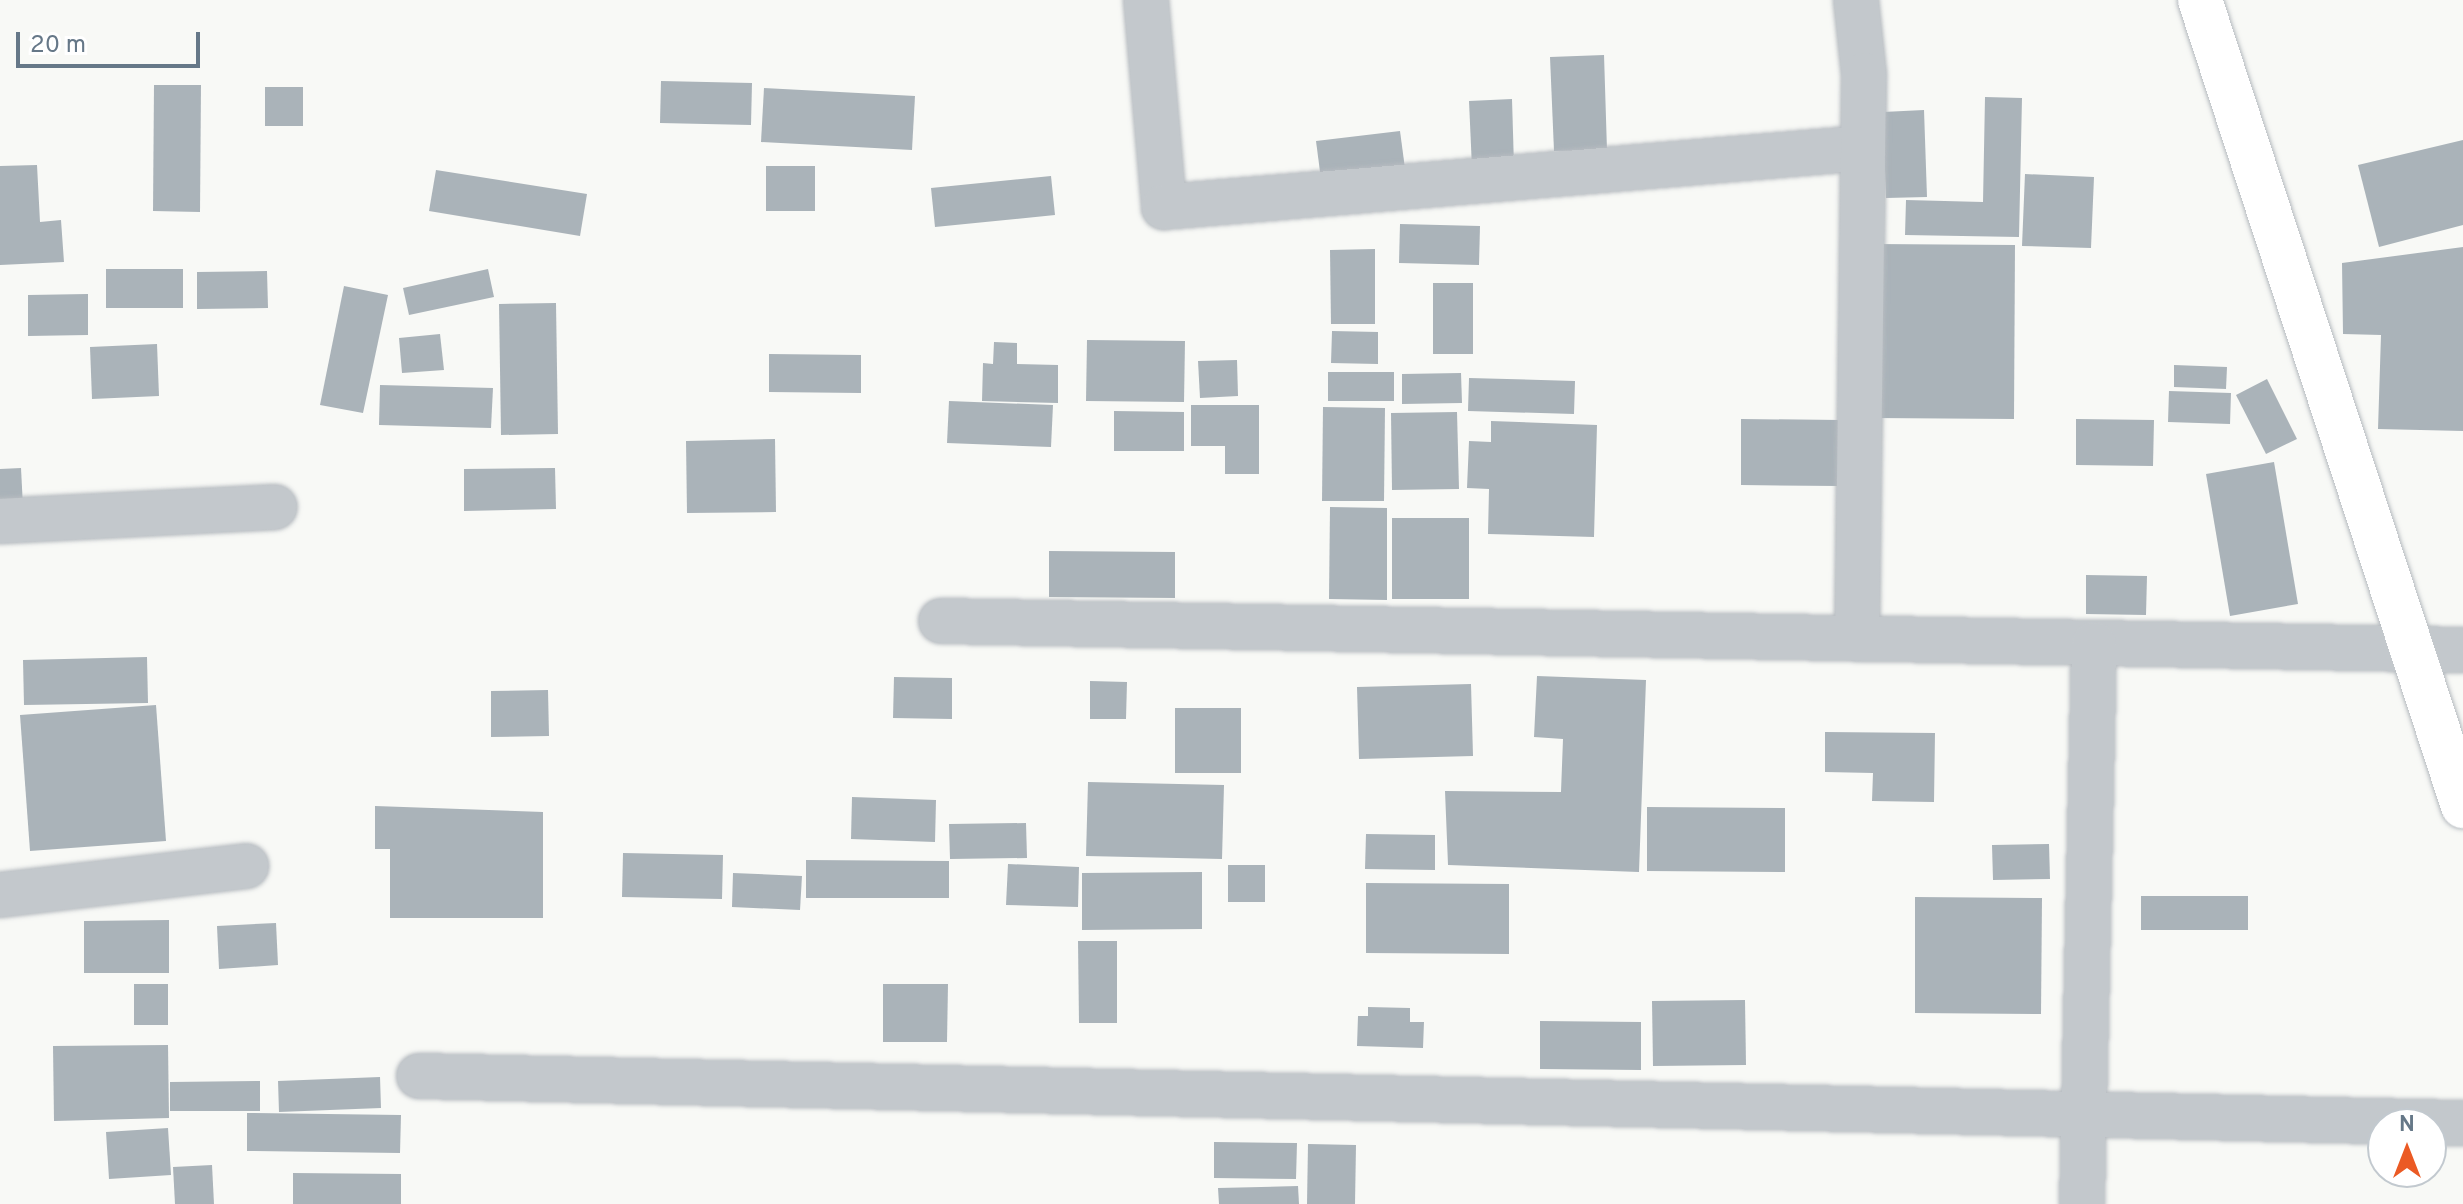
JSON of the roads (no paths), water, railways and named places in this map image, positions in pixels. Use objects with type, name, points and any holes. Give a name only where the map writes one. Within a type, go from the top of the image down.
[{"type":"street","points":[[1146,0],[1164,207],[1863,148]]},
{"type":"street","points":[[1856,0],[1863,148],[1857,639]]},
{"type":"street","points":[[2200,0],[2463,806]]},
{"type":"street","points":[[0,521],[275,507]]},
{"type":"street","points":[[941,621],[2463,650]]},
{"type":"street","points":[[2082,1204],[2094,644]]},
{"type":"street","points":[[0,895],[246,866]]},
{"type":"street","points":[[419,1076],[2463,1123]]}]
